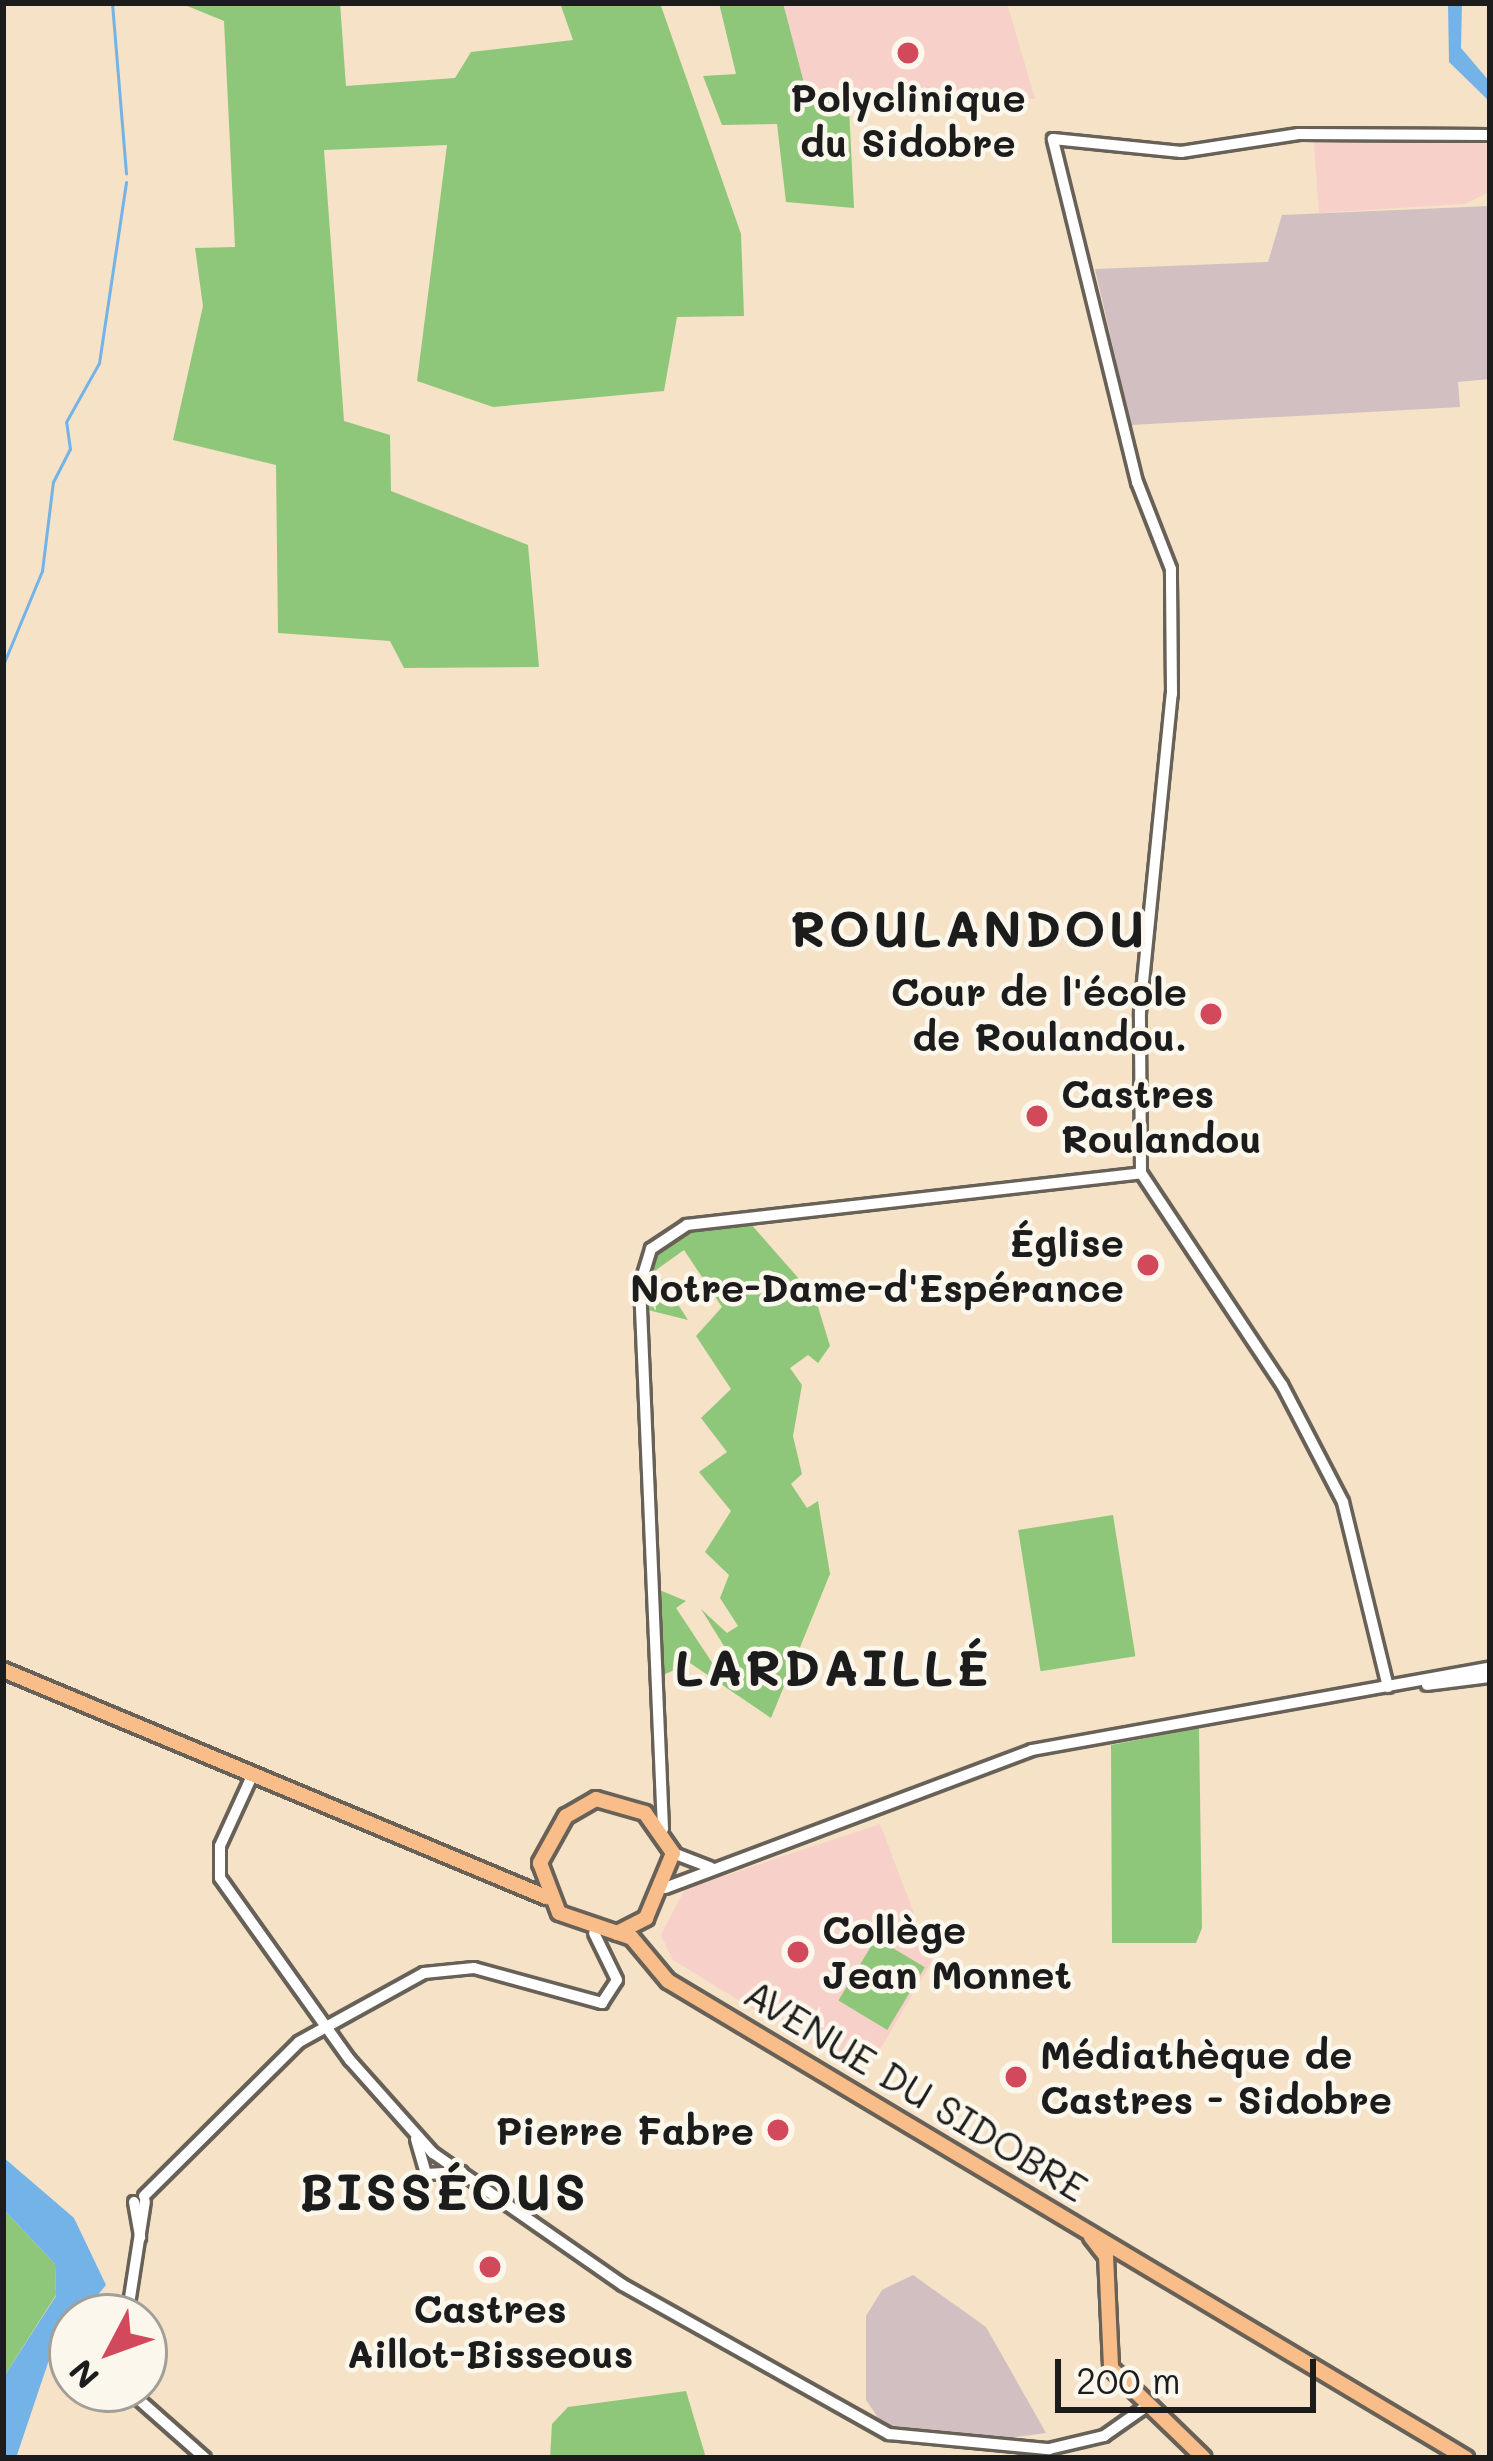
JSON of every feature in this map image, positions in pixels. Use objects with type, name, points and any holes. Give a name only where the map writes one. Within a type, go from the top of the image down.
[{"type":"main road","points":[[3,1670],[546,1897],[594,1933],[617,1933],[654,1907]]},
{"type":"main road","points":[[509,1884],[540,1863],[578,1806],[633,1806],[662,1829],[674,1853],[647,1940],[658,1971]]},
{"type":"main road","points":[[540,1863],[546,1897]]},
{"type":"main road","name":"AVENUE DU SIDOBRE","points":[[617,1933],[658,1971],[1466,2458]]},
{"type":"main road","points":[[1067,2220],[1099,2244],[1107,2268],[1108,2357],[1144,2408],[1204,2458]]},
{"type":"main road","points":[[1107,2268],[1123,2257],[1141,2265]]},
{"type":"street","points":[[1388,1687],[1343,1502],[1282,1385],[1141,1173],[1139,1012],[1172,694],[1172,579],[1137,482],[1053,139],[1181,152],[1313,133],[1490,135]]},
{"type":"street","points":[[662,1829],[640,1285],[651,1249],[687,1225],[1141,1173]]},
{"type":"street","points":[[665,1888],[1032,1750],[1490,1673]]},
{"type":"street","points":[[252,1776],[218,1872],[325,2027],[436,2155],[655,2306],[889,2434],[1049,2449],[1104,2436],[1144,2408]]},
{"type":"street","points":[[633,1806],[659,1786]]},
{"type":"street","points":[[674,1853],[719,1865]]},
{"type":"street","points":[[132,2293],[142,2246],[141,2200],[325,2027],[424,1973],[474,1968],[602,2003],[617,1980],[610,1953],[594,1933]]},
{"type":"street","points":[[610,1953],[617,1933]]},
{"type":"street","points":[[414,2135],[421,2162],[439,2173],[462,2172]]},
{"type":"street","points":[[421,2162],[436,2155]]},
{"type":"street","points":[[436,2155],[439,2173]]},
{"type":"street","points":[[154,2413],[205,2458]]},
{"type":"shaded area","name":"Polyclinique du Sidobre","points":[[783,3],[1007,3],[1035,99],[818,100],[801,79]]},
{"type":"shaded area","points":[[1313,133],[1490,133],[1490,192],[1464,204],[1319,213]]},
{"type":"shaded area","points":[[1490,206],[1490,379],[1458,382],[1460,407],[1131,425],[1095,269],[1268,262],[1282,215]]},
{"type":"shaded area","name":"Collège Jean Monnet","points":[[880,1824],[932,1961],[864,2077],[673,1960],[661,1935],[685,1889]]},
{"type":"shaded area","points":[[913,2275],[986,2327],[1046,2433],[971,2443],[883,2425],[866,2400],[866,2316],[882,2290]]},
{"type":"green space","points":[[180,3],[340,3],[346,86],[455,78],[471,52],[573,40],[560,3],[660,3],[741,234],[744,316],[677,317],[664,391],[493,407],[417,381],[447,145],[324,150],[344,421],[390,435],[391,491],[528,545],[539,667],[404,668],[390,641],[278,633],[276,465],[173,440],[203,306],[195,248],[235,247],[224,21]]},
{"type":"green space","points":[[719,3],[783,3],[805,87],[849,108],[854,208],[786,202],[777,124],[722,125],[703,76],[736,74]]},
{"type":"green space","points":[[749,1222],[815,1297],[830,1346],[818,1363],[808,1355],[790,1368],[802,1385],[793,1436],[802,1474],[791,1484],[807,1508],[818,1501],[830,1574],[771,1718],[690,1663],[661,1676],[657,1589],[686,1601],[676,1608],[717,1670],[732,1659],[701,1609],[727,1633],[738,1626],[720,1598],[729,1575],[705,1552],[731,1511],[699,1472],[727,1452],[701,1418],[731,1389],[696,1336],[722,1307],[684,1250],[656,1270],[688,1320],[644,1309],[654,1251],[671,1236]]},
{"type":"green space","points":[[1113,1515],[1135,1656],[1041,1671],[1018,1530]]},
{"type":"green space","points":[[1199,1728],[1202,1928],[1196,1943],[1112,1943],[1111,1745]]},
{"type":"green space","points":[[876,1938],[925,1967],[887,2030],[838,2001]]},
{"type":"green space","points":[[3,2209],[55,2264],[56,2293],[48,2293],[48,2308],[3,2378]]},
{"type":"green space","points":[[686,2391],[706,2458],[550,2458],[552,2424],[568,2407]]},
{"type":"water","points":[[1448,3],[1462,3],[1461,48],[1490,82],[1490,102],[1449,62]]},
{"type":"water","points":[[3,2157],[74,2218],[106,2285],[99,2293],[56,2293],[55,2264],[3,2209]]},
{"type":"water","points":[[48,2308],[48,2363],[16,2458],[3,2458],[3,2378]]},
{"type":"waterway","points":[[112,3],[126,173]]},
{"type":"waterway","points":[[3,665],[42,571],[53,482],[70,449],[66,422],[99,363],[126,182]]},
{"type":"waterway","points":[[3,719],[3,793]]},
{"type":"place","name":"Polyclinique du Sidobre","points":[[908,53]]},
{"type":"place","name":"Cour de l'école de Roulandou.","points":[[1211,1014]]},
{"type":"place","name":"Castres Roulandou","points":[[1037,1116]]},
{"type":"place","name":"Église Notre-Dame-d'Espérance","points":[[1148,1265]]},
{"type":"place","name":"Collège Jean Monnet","points":[[798,1952]]},
{"type":"place","name":"Médiathèque de Castres - Sidobre","points":[[1016,2077]]},
{"type":"place","name":"Pierre Fabre","points":[[778,2130]]},
{"type":"place","name":"Castres Aillot-Bisseous","points":[[490,2267]]},
{"type":"district","name":"ROULANDOU","points":[[969,927]]},
{"type":"district","name":"LARDAILLÉ","points":[[833,1666]]},
{"type":"district","name":"BISSÉOUS","points":[[444,2190]]}]
